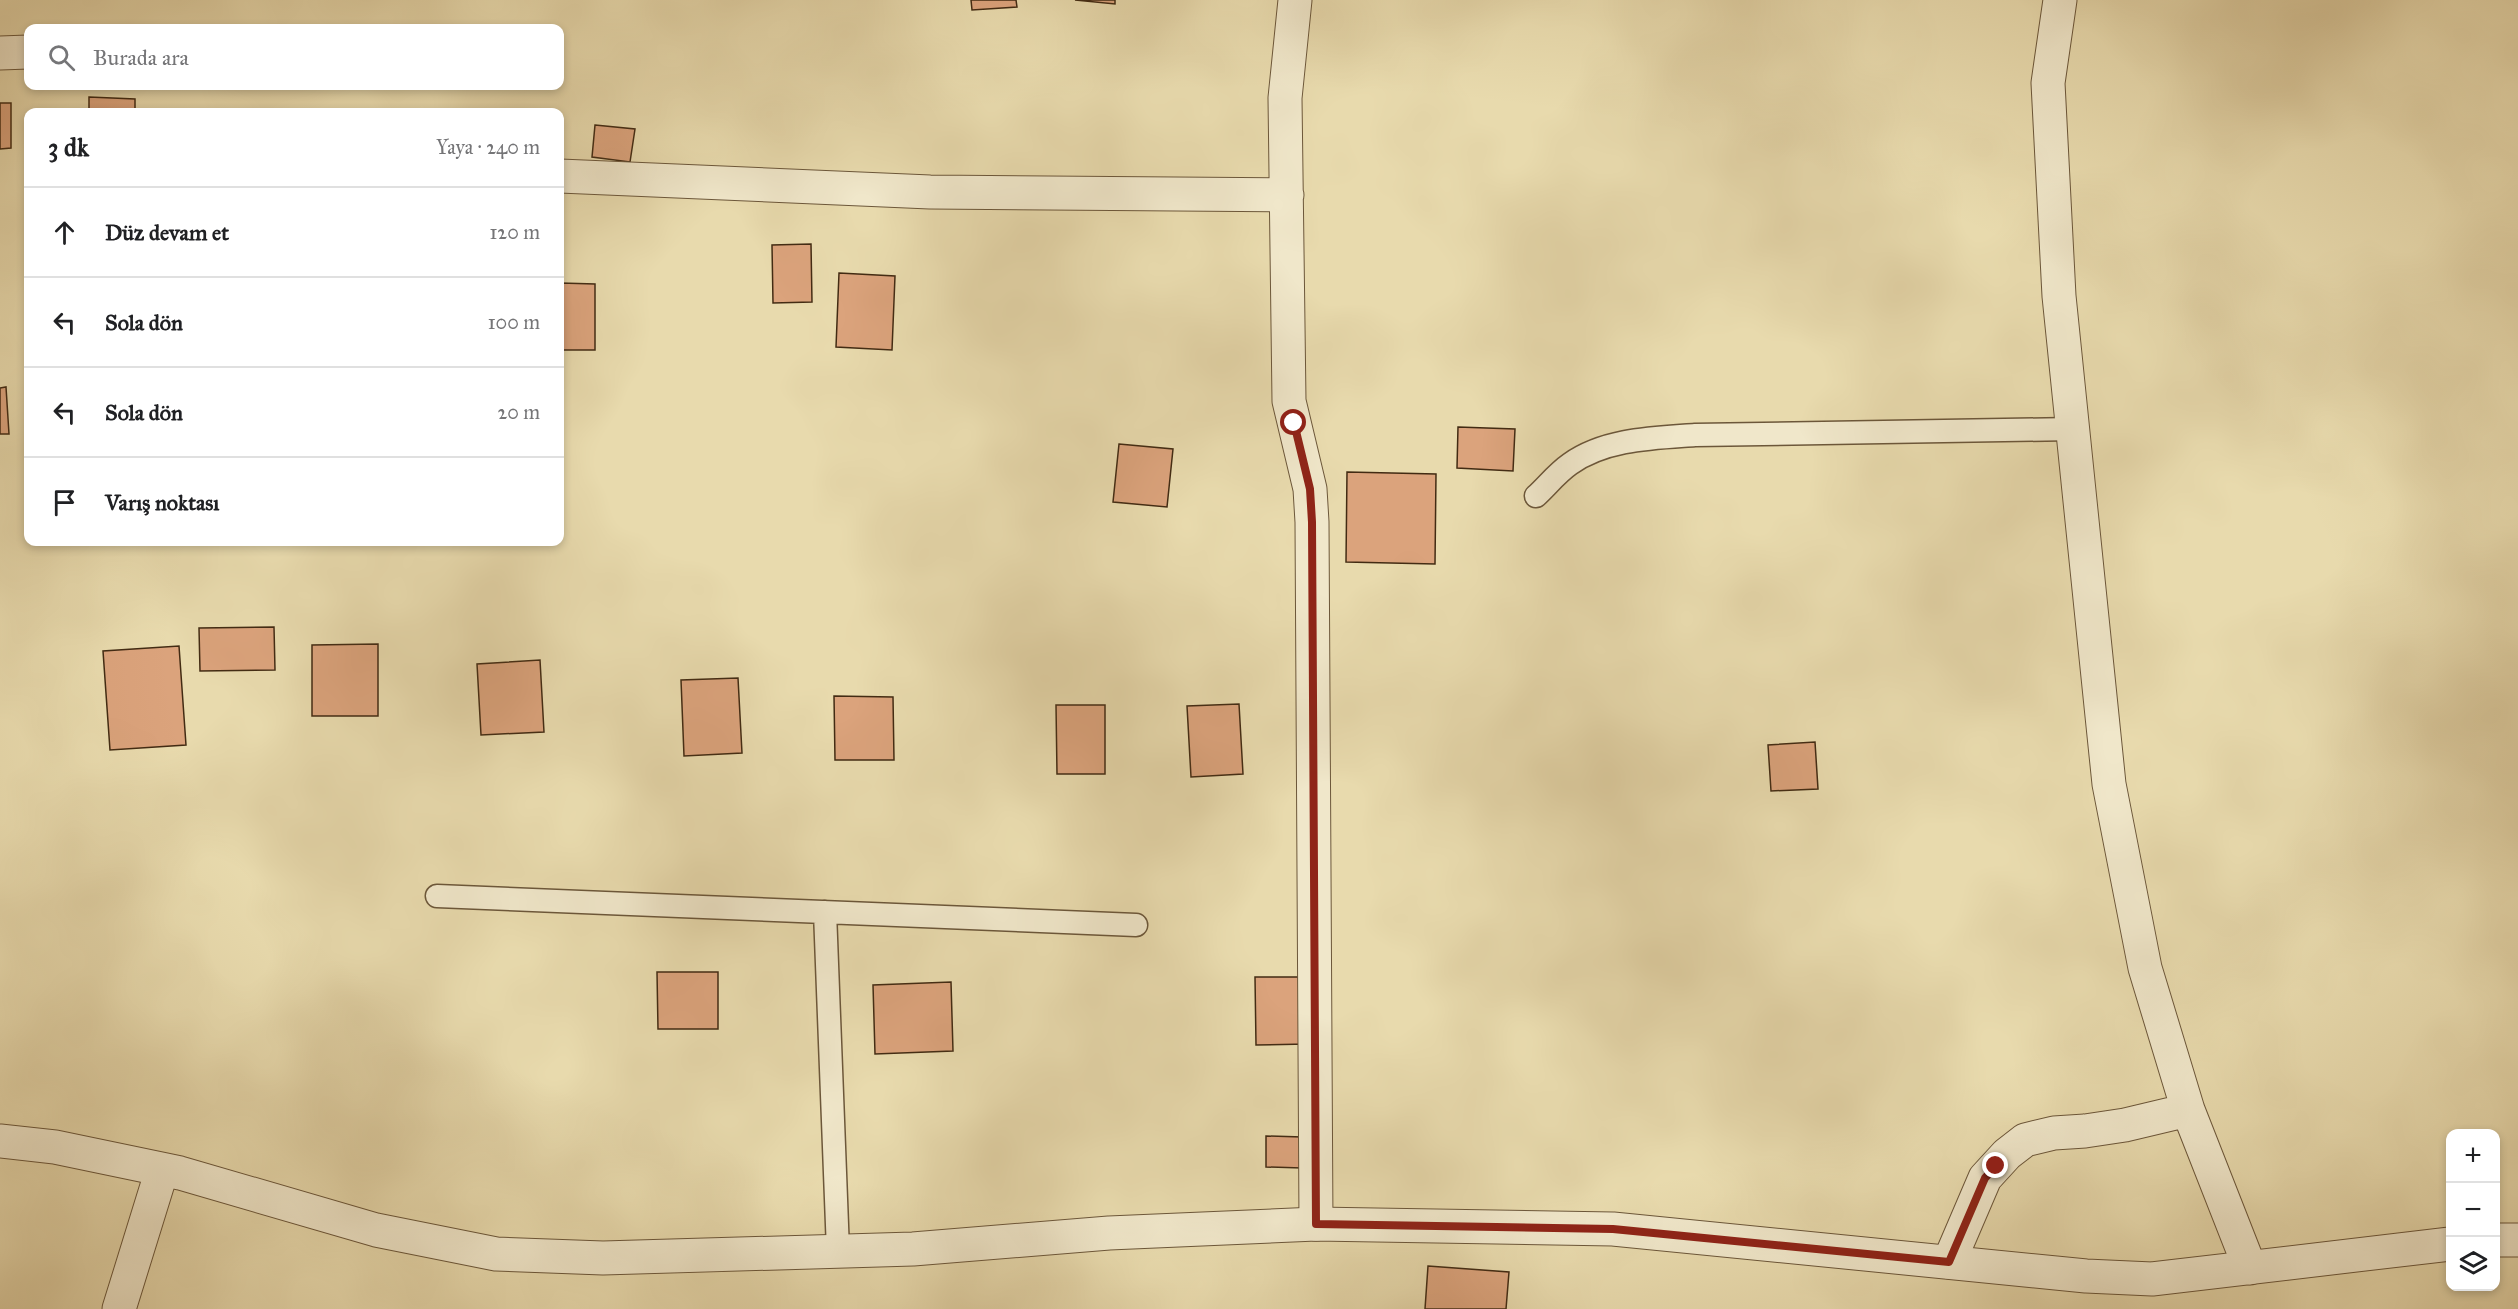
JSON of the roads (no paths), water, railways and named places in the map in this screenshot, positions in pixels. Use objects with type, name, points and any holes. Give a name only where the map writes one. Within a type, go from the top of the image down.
[{"type":"street","points":[[1295,0],[1285,98],[1289,400],[1310,489],[1312,522],[1316,1224]]},
{"type":"street","points":[[2060,0],[2048,83],[2059,296],[2109,784],[2145,968],[2188,1110],[2250,1268]]},
{"type":"street","points":[[0,53],[24,52]]},
{"type":"street","points":[[564,176],[930,192],[1287,195]]},
{"type":"street","points":[[1949,1262],[1985,1178],[2007,1154],[2025,1140],[2054,1133],[2125,1125],[2188,1110]]},
{"type":"street","points":[[0,1140],[55,1148],[180,1173],[376,1230],[496,1254],[603,1258],[913,1249],[1109,1233],[1316,1224],[1613,1229],[2086,1276],[2152,1279],[2446,1245]]},
{"type":"street","points":[[119,1309],[162,1170]]},
{"type":"street","points":[[2500,1240],[2518,1240]]},
{"type":"lane","points":[[1536,496],[1570,464],[1600,449],[1634,440],[1695,435],[2073,429]]},
{"type":"lane","points":[[437,896],[1136,925]]},
{"type":"lane","points":[[825,912],[838,1251]]}]
